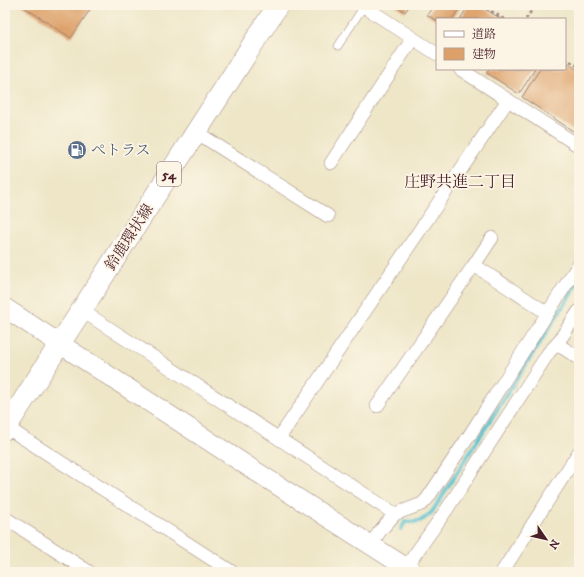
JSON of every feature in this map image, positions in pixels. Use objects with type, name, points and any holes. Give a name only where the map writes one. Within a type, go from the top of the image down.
[{"type":"main road","name":"鈴鹿環状線","points":[[5,428],[278,5]]},
{"type":"street","points":[[363,6],[436,53]]},
{"type":"street","points":[[331,163],[413,38]]},
{"type":"street","points":[[462,70],[579,146]]},
{"type":"street","points":[[279,438],[508,100]]},
{"type":"street","points":[[196,132],[328,216]]},
{"type":"street","points":[[377,406],[492,238]]},
{"type":"street","points":[[371,545],[380,531],[395,514],[422,504],[427,499],[520,360],[547,313],[579,264]]},
{"type":"street","points":[[474,265],[547,313]]},
{"type":"street","points":[[5,308],[409,570],[536,369],[557,344],[579,311]]},
{"type":"street","points":[[81,310],[395,514]]},
{"type":"street","points":[[557,344],[579,358]]},
{"type":"street","points":[[520,360],[536,369]]},
{"type":"street","points":[[5,428],[232,572]]},
{"type":"street","points":[[502,572],[579,452]]},
{"type":"street","points":[[5,518],[89,572]]},
{"type":"lane","points":[[338,46],[363,6]]},
{"type":"path","points":[[481,5],[502,18]]},
{"type":"path","points":[[527,18],[535,5]]},
{"type":"path","points":[[566,59],[579,67]]},
{"type":"building","points":[[21,5],[93,5],[71,38]]},
{"type":"building","points":[[395,5],[410,5],[405,12]]},
{"type":"building","points":[[434,5],[462,5],[453,18],[436,18],[436,20],[427,15]]},
{"type":"building","points":[[469,5],[479,5],[499,18],[461,18]]},
{"type":"building","points":[[566,62],[579,71],[579,135],[522,97],[539,70],[566,70]]},
{"type":"building","points":[[488,70],[534,70],[519,94],[487,73]]},
{"type":"waterway","points":[[401,529],[405,522],[420,521],[432,512],[579,281]]},
{"type":"place","name":"ぺトラス","points":[[77,150]]},
{"type":"district","name":"庄野共進二丁目","points":[[460,181]]}]
